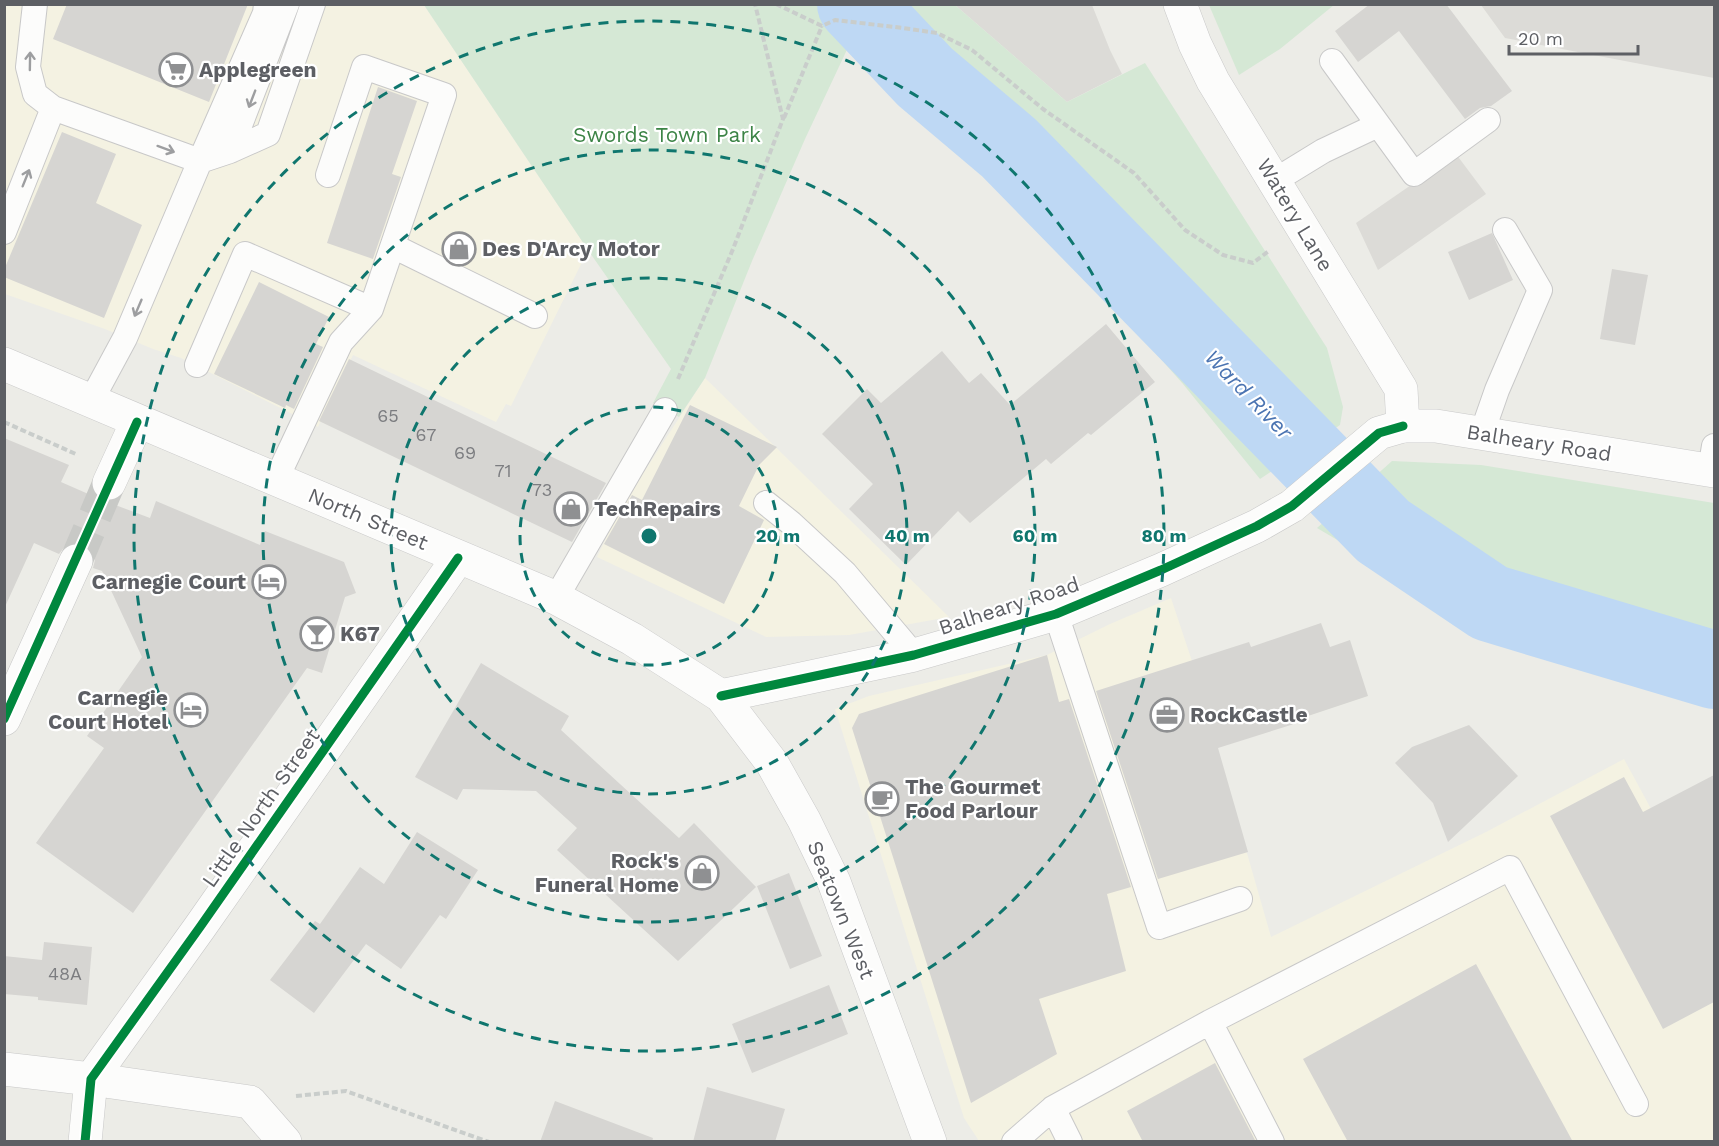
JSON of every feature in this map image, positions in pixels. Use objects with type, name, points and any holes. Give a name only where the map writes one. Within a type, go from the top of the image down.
[{"type":"main road","name":"Watery Lane","points":[[1179,4],[1213,81],[1401,389],[1403,426]]},
{"type":"main road","name":"North Street","points":[[4,364],[556,598],[632,639],[722,696]]},
{"type":"main road","points":[[112,477],[137,422]]},
{"type":"main road","name":"Balheary Road","points":[[722,696],[914,655],[1056,614],[1257,526],[1292,506],[1378,433],[1403,426],[1436,426],[1713,462]]},
{"type":"main road","name":"Little North Street","points":[[91,1079],[458,558]]},
{"type":"main road","points":[[4,719],[76,561]]},
{"type":"main road","name":"Seatown West","points":[[722,696],[772,763],[804,820],[834,882],[930,1142]]},
{"type":"main road","points":[[4,1069],[250,1102],[285,1142]]},
{"type":"main road","points":[[85,1142],[91,1079]]},
{"type":"lane","points":[[35,4],[28,67],[35,94],[54,108],[200,161],[268,134],[313,4]]},
{"type":"lane","points":[[91,401],[125,338],[265,13],[266,4]]},
{"type":"lane","points":[[230,151],[287,4]]},
{"type":"lane","points":[[1332,61],[1414,174],[1488,120]]},
{"type":"lane","points":[[276,480],[341,342],[371,309],[444,94],[363,67],[328,175]]},
{"type":"lane","points":[[4,232],[54,108]]},
{"type":"lane","points":[[1274,181],[1323,151],[1378,125]]},
{"type":"lane","points":[[1482,433],[1497,390],[1540,290],[1504,230]]},
{"type":"lane","points":[[393,246],[535,316]]},
{"type":"lane","points":[[197,365],[244,254],[371,309]]},
{"type":"lane","points":[[556,598],[665,410]]},
{"type":"lane","points":[[766,503],[791,522],[845,573],[914,655]]},
{"type":"lane","points":[[1056,614],[1159,927],[1240,899]]},
{"type":"lane","points":[[1014,1142],[1053,1108],[1210,1022],[1510,868],[1636,1104]]},
{"type":"lane","points":[[1210,1022],[1272,1142]]},
{"type":"lane","points":[[1053,1108],[1070,1142]]},
{"type":"path","points":[[755,4],[783,119]]},
{"type":"path","points":[[776,4],[822,26]]},
{"type":"path","points":[[665,410],[733,249],[822,26],[835,20],[937,33],[972,50],[1043,109],[1134,173],[1185,230],[1223,255],[1253,263],[1302,226]]},
{"type":"path","points":[[4,422],[112,477]]},
{"type":"path","points":[[250,1102],[346,1091],[489,1142]]},
{"type":"shaded area","points":[[5,5],[424,5],[588,250],[511,406],[506,404],[496,422],[353,355],[318,427],[181,358],[5,294]]},
{"type":"shaded area","points":[[955,5],[1092,5],[1122,74],[1067,102]]},
{"type":"shaded area","points":[[1481,5],[1714,5],[1714,78],[1505,38]]},
{"type":"shaded area","points":[[1456,154],[1486,194],[1378,270],[1356,223]]},
{"type":"shaded area","points":[[705,378],[949,617],[849,635],[766,637],[597,557],[620,509]]},
{"type":"shaded area","points":[[1171,598],[1192,661],[1271,937],[1486,832],[1624,759],[1714,925],[1714,1141],[979,1141],[964,1118],[835,709],[869,696],[1047,655],[1110,624]]},
{"type":"green space","name":"Swords Town Park","points":[[424,5],[955,5],[1067,102],[1145,63],[1327,348],[1343,407],[1340,425],[1260,479],[1183,384],[984,159],[852,39],[752,261],[705,378],[679,417],[653,403],[671,369],[588,250]]},
{"type":"green space","points":[[1209,5],[1334,5],[1280,49],[1239,75]]},
{"type":"green space","points":[[1392,461],[1481,465],[1714,503],[1714,709],[1608,659],[1456,610],[1317,528]]},
{"type":"building","name":"Applegreen","points":[[67,4],[248,4],[209,102],[53,39]]},
{"type":"building","points":[[1370,4],[1446,4],[1512,91],[1491,106],[1480,108],[1465,119],[1399,31],[1358,62],[1335,31]]},
{"type":"building","points":[[378,87],[417,101],[392,174],[401,177],[373,259],[327,243]]},
{"type":"building","points":[[62,132],[116,154],[96,203],[142,225],[104,318],[4,277],[4,270]]},
{"type":"building","points":[[1492,233],[1513,280],[1469,300],[1448,252]]},
{"type":"building","points":[[1612,269],[1648,275],[1635,345],[1600,339]]},
{"type":"building","points":[[259,282],[329,317],[316,344],[323,347],[294,409],[286,405],[285,408],[214,374]]},
{"type":"building","points":[[1106,324],[1155,382],[1091,435],[1088,433],[1051,464],[1046,459],[970,523],[958,511],[906,565],[849,509],[873,484],[822,434],[867,389],[881,403],[942,351],[969,383],[981,373],[1010,405]]},
{"type":"building","points":[[349,359],[606,483],[572,542],[319,421]]},
{"type":"building","points":[[690,405],[777,447],[759,465],[739,506],[764,520],[724,604],[604,544],[632,495],[642,500]]},
{"type":"building","name":"Carnegie Court Hotel","points":[[4,438],[69,465],[61,482],[150,518],[156,501],[260,545],[265,531],[344,562],[356,593],[345,597],[322,673],[307,668],[133,913],[36,843],[104,748],[87,736],[142,657],[102,571],[93,568],[95,560],[92,551],[83,544],[75,542],[66,545],[59,554],[34,543],[4,609]]},
{"type":"building","points":[[1321,623],[1330,647],[1350,640],[1368,696],[1293,721],[1294,724],[1218,748],[1248,852],[1158,879],[1096,691],[1249,642],[1251,647]]},
{"type":"building","points":[[1047,655],[1059,702],[1069,699],[1131,887],[1107,894],[1126,971],[1039,999],[1057,1054],[971,1103],[852,728],[859,714]]},
{"type":"building","points":[[481,663],[569,716],[561,730],[679,838],[694,823],[756,887],[678,961],[557,850],[577,828],[536,791],[463,789],[457,800],[415,777]]},
{"type":"building","points":[[1469,725],[1518,776],[1448,842],[1433,803],[1395,763],[1412,747]]},
{"type":"building","points":[[1714,775],[1714,1002],[1663,1029],[1550,816],[1624,777],[1643,812]]},
{"type":"building","points":[[417,832],[478,870],[446,919],[440,915],[401,969],[366,944],[314,1013],[270,980],[315,921],[320,924],[360,867],[384,884]]},
{"type":"building","points":[[789,873],[822,956],[790,969],[757,886]]},
{"type":"building","points":[[44,942],[92,947],[87,1005],[4,994],[4,956],[42,960]]},
{"type":"building","points":[[1476,964],[1573,1142],[1348,1142],[1303,1059]]},
{"type":"building","points":[[829,985],[848,1034],[752,1073],[732,1024]]},
{"type":"building","points":[[1215,1063],[1256,1142],[1143,1142],[1127,1111]]},
{"type":"building","points":[[707,1087],[785,1109],[775,1142],[693,1142]]},
{"type":"building","points":[[555,1101],[653,1138],[652,1142],[540,1142]]},
{"type":"waterway","name":"Ward River","points":[[856,4],[925,77],[1009,148],[1383,531],[1490,603],[1714,670]]},
{"type":"tunnel","points":[[76,561],[109,483]]},
{"type":"cycle path","points":[[4,719],[137,422]]},
{"type":"cycle path","points":[[721,696],[914,655],[1056,614],[1161,570],[1257,526],[1292,506],[1379,433],[1403,426]]},
{"type":"cycle path","points":[[85,1142],[91,1079],[458,558]]},
{"type":"place","name":"Applegreen","points":[[176,70]]},
{"type":"place","name":"Des D'Arcy Motor","points":[[459,249]]},
{"type":"place","name":"TechRepairs","points":[[571,509]]},
{"type":"place","name":"Carnegie Court","points":[[269,582]]},
{"type":"place","name":"K67","points":[[317,634]]},
{"type":"place","name":"Carnegie Court Hotel","points":[[191,710]]},
{"type":"place","name":"RockCastle","points":[[1167,715]]},
{"type":"place","name":"The Gourmet Food Parlour","points":[[882,799]]},
{"type":"place","name":"Rock's Funeral Home","points":[[702,873]]}]
